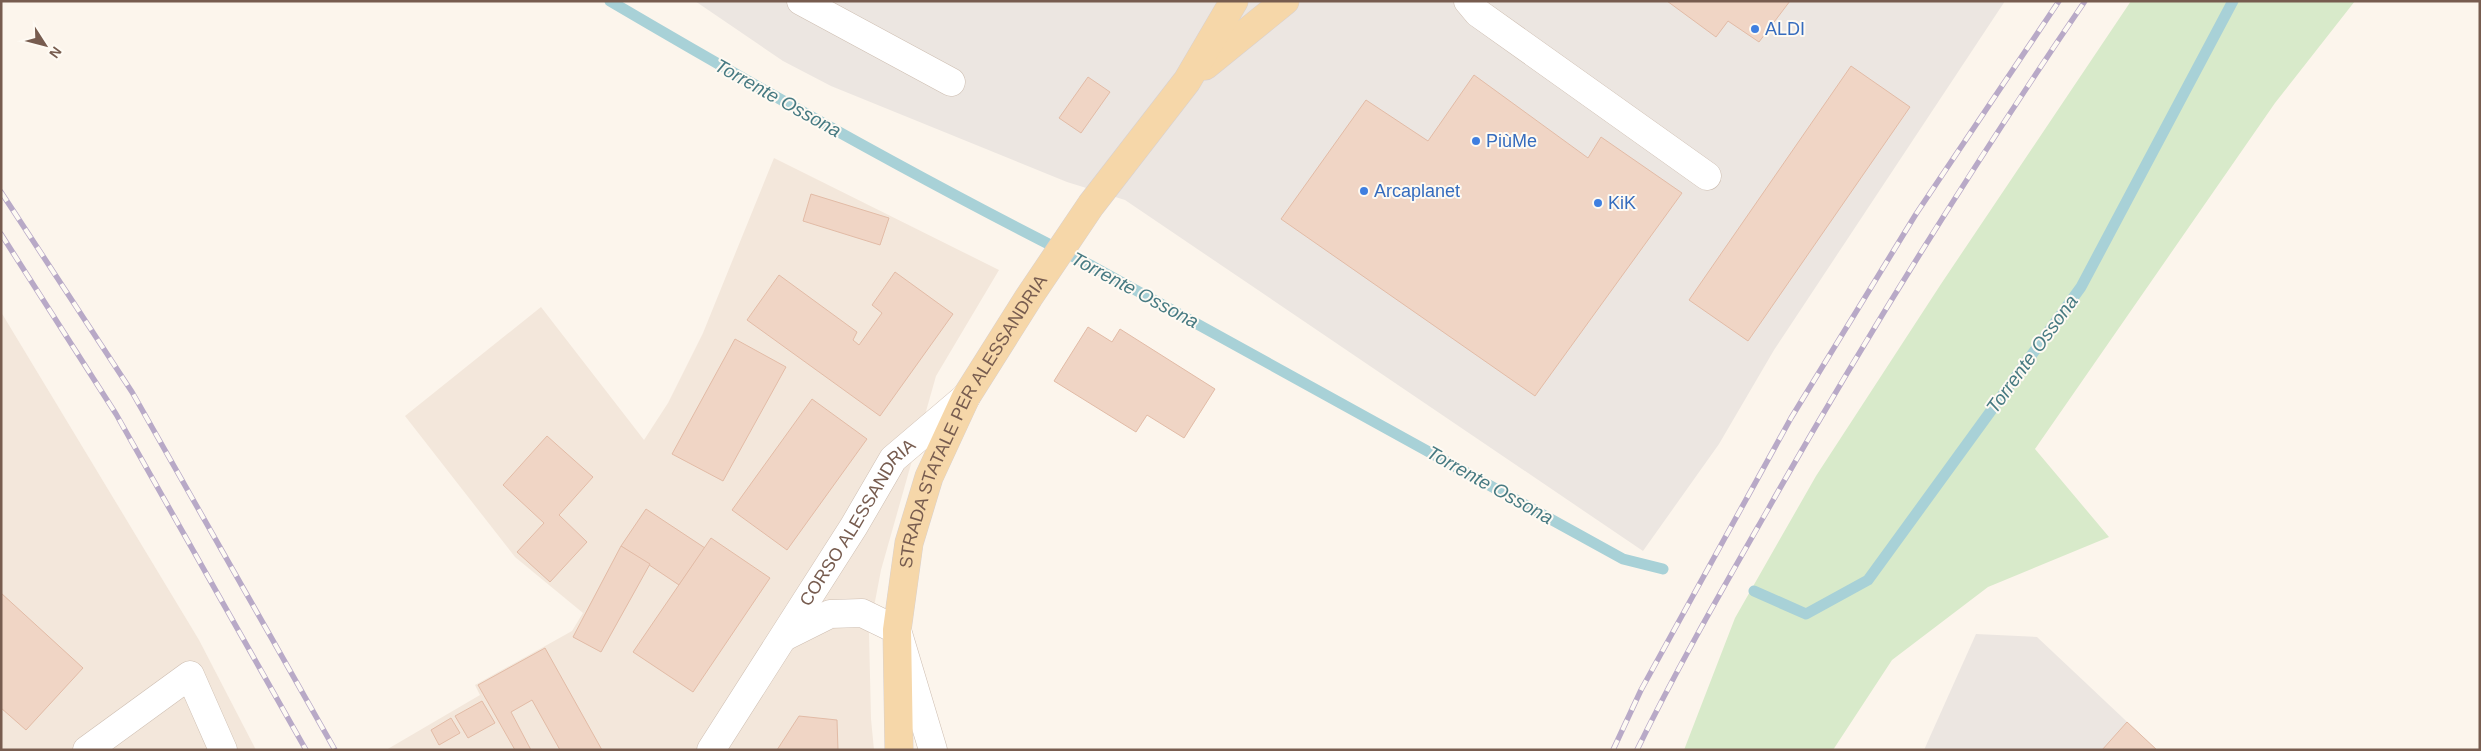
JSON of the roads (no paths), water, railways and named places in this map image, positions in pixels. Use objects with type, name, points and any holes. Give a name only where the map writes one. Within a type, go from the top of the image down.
[{"type":"main road","name":"STRADA STATALE PER ALESSANDRIA","points":[[899,750],[897,630],[909,543],[926,486],[966,397],[1029,297],[1091,205],[1187,81],[1234,1]]},
{"type":"main road","name":"STRADA STATALE PER ALESSANDRIA","points":[[1187,81],[1285,1]]},
{"type":"street","points":[[801,1],[951,82]]},
{"type":"street","points":[[1448,1],[1473,7],[1707,176]]},
{"type":"street","name":"CORSO ALESSANDRIA","points":[[711,750],[783,638],[893,459],[966,397]]},
{"type":"street","name":"CORSO ALESSANDRIA","points":[[783,638],[830,614],[862,613],[897,630]]},
{"type":"street","points":[[897,630],[933,750]]},
{"type":"street","points":[[87,750],[190,675],[223,750]]},
{"type":"waterway","name":"Torrente Ossona","points":[[610,1],[849,138],[1092,266],[1623,559],[1663,569]]},
{"type":"waterway","name":"Torrente Ossona","points":[[1754,591],[1806,614],[1868,580],[2081,287],[2233,1]]},
{"type":"railway","points":[[1613,750],[1641,690],[1791,418],[1916,214],[2059,1]]},
{"type":"railway","points":[[1637,750],[1717,600],[1804,446],[1881,316],[1961,189],[2085,1]]},
{"type":"railway","points":[[1,192],[132,392],[335,750]]},
{"type":"railway","points":[[1,234],[116,414],[306,750]]},
{"type":"place","name":"ALDI","points":[[1755,29]]},
{"type":"place","name":"PiùMe","points":[[1476,141]]},
{"type":"place","name":"Arcaplanet","points":[[1364,191]]},
{"type":"place","name":"KiK","points":[[1598,203]]}]
